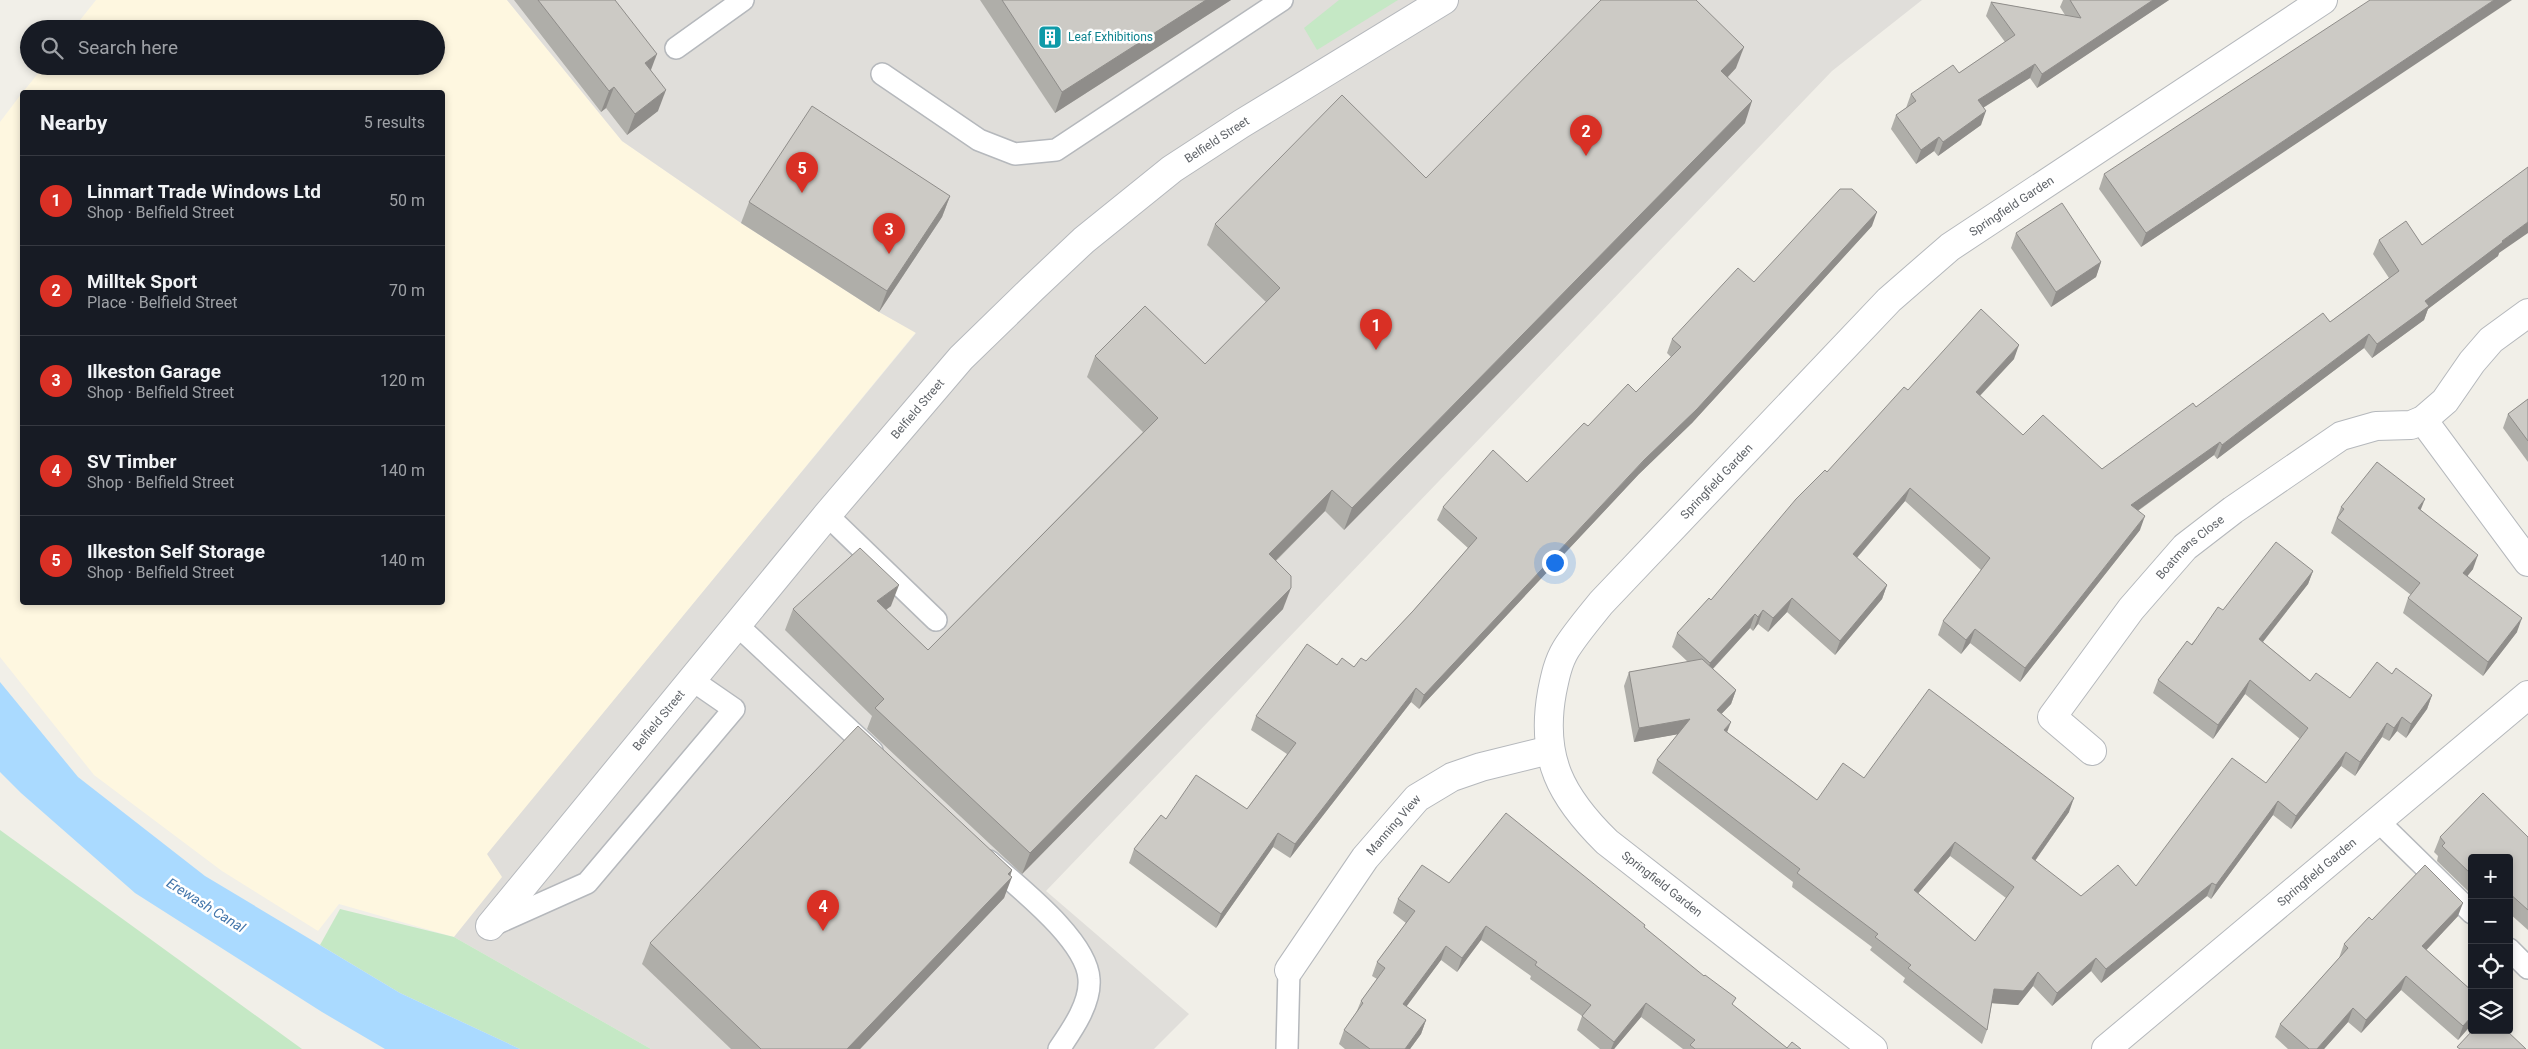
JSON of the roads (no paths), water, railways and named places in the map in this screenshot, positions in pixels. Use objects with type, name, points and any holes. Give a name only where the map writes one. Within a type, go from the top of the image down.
[{"type":"street","name":"Belfield Street","points":[[490,926],[827,515],[961,358],[1084,240],[1172,169],[1241,124],[1444,0]]},
{"type":"street","name":"Springfield Garden","points":[[1873,1049],[1607,842],[1582,817],[1564,790],[1550,750],[1548,714],[1556,669],[1566,648],[1601,603],[1889,300],[1950,247],[2323,0]]},
{"type":"street","name":"Boatmans Close","points":[[2092,751],[2052,717],[2131,609],[2185,547],[2233,510],[2341,436],[2376,426],[2411,425],[2423,420],[2445,401],[2472,362],[2491,340],[2528,313]]},
{"type":"street","points":[[2423,420],[2528,562]]},
{"type":"street","name":"Springfield Garden","points":[[2106,1049],[2528,695]]},
{"type":"street","name":"Manning View","points":[[1289,970],[1365,858],[1417,798],[1452,777],[1481,767],[1550,750]]},
{"type":"lane","points":[[676,48],[744,0]]},
{"type":"lane","points":[[882,74],[979,140],[1015,154],[1056,150],[1282,0]]},
{"type":"lane","points":[[827,515],[936,620]]},
{"type":"lane","points":[[737,625],[890,768]]},
{"type":"lane","points":[[490,926],[588,883],[734,709],[692,680]]},
{"type":"lane","points":[[2377,820],[2468,909]]},
{"type":"lane","points":[[978,850],[1065,932],[1084,959],[1090,980],[1085,1002],[1076,1022],[1059,1049]]},
{"type":"lane","points":[[2513,954],[2528,968]]},
{"type":"lane","points":[[1287,1049],[1289,970]]},
{"type":"water","name":"Erewash Canal","points":[[0,682],[78,777],[205,876],[400,993],[520,1049],[385,1049],[322,1012],[135,893],[21,793],[0,772]]},
{"type":"place","name":"Leaf Exhibitions","points":[[1050,37]]},
{"type":"place","name":"Milltek Sport","points":[[1586,156]]},
{"type":"place","name":"Ilkeston Self Storage","points":[[802,193]]},
{"type":"place","name":"Ilkeston Garage","points":[[889,254]]},
{"type":"place","name":"Linmart Trade Windows Ltd","points":[[1376,350]]},
{"type":"place","name":"SV Timber","points":[[823,931]]}]
